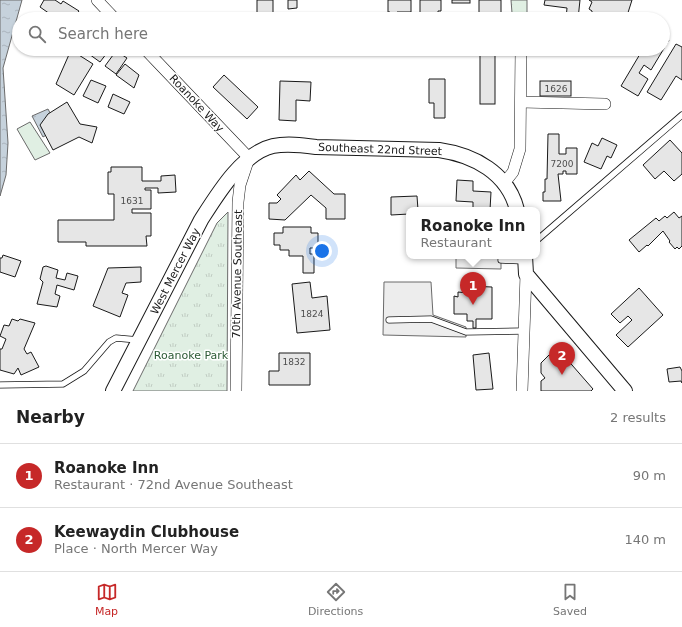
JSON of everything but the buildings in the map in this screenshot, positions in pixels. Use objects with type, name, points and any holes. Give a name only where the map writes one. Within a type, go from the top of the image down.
[{"type":"street","points":[[97,0],[108,12]]},
{"type":"street","name":"Roanoke Way","points":[[152,56],[249,158]]},
{"type":"street","points":[[516,207],[511,192],[505,182],[513,172],[520,149],[522,102],[521,56]]},
{"type":"street","points":[[522,102],[605,104]]},
{"type":"street","name":"Southeast 22nd Street","points":[[249,158],[272,146],[282,145],[439,150],[455,152],[471,158],[485,166],[505,182]]},
{"type":"street","name":"West Mercer Way","points":[[113,391],[201,220],[217,196],[249,158]]},
{"type":"street","name":"70th Avenue Southeast","points":[[236,391],[238,202],[240,184],[249,158]]},
{"type":"street","points":[[522,391],[525,264]]},
{"type":"street","points":[[525,264],[625,391]]},
{"type":"lane","points":[[540,237],[682,115]]},
{"type":"lane","points":[[501,260],[525,264]]},
{"type":"lane","points":[[389,320],[431,319],[466,332],[524,332]]},
{"type":"lane","points":[[0,385],[63,384],[84,371],[109,342],[116,338],[138,340]]},
{"type":"green space","points":[[511,0],[527,0],[527,12],[512,12]]},
{"type":"green space","points":[[30,122],[50,153],[35,160],[17,129]]},
{"type":"green space","name":"Roanoke Park","points":[[228,212],[227,391],[133,391],[217,223]]},
{"type":"shaded area","points":[[456,259],[501,259],[501,269],[456,268]]},
{"type":"shaded area","points":[[384,282],[431,282],[433,315],[466,327],[466,337],[383,335]]},
{"type":"water","points":[[0,0],[22,0],[19,12],[12,12],[12,36],[3,68],[8,143],[6,175],[0,196]]},
{"type":"water","points":[[48,109],[58,128],[43,137],[32,116]]},
{"type":"place","name":"Roanoke Inn","points":[[473,305]]},
{"type":"place","name":"Keewaydin Clubhouse","points":[[562,375]]}]
